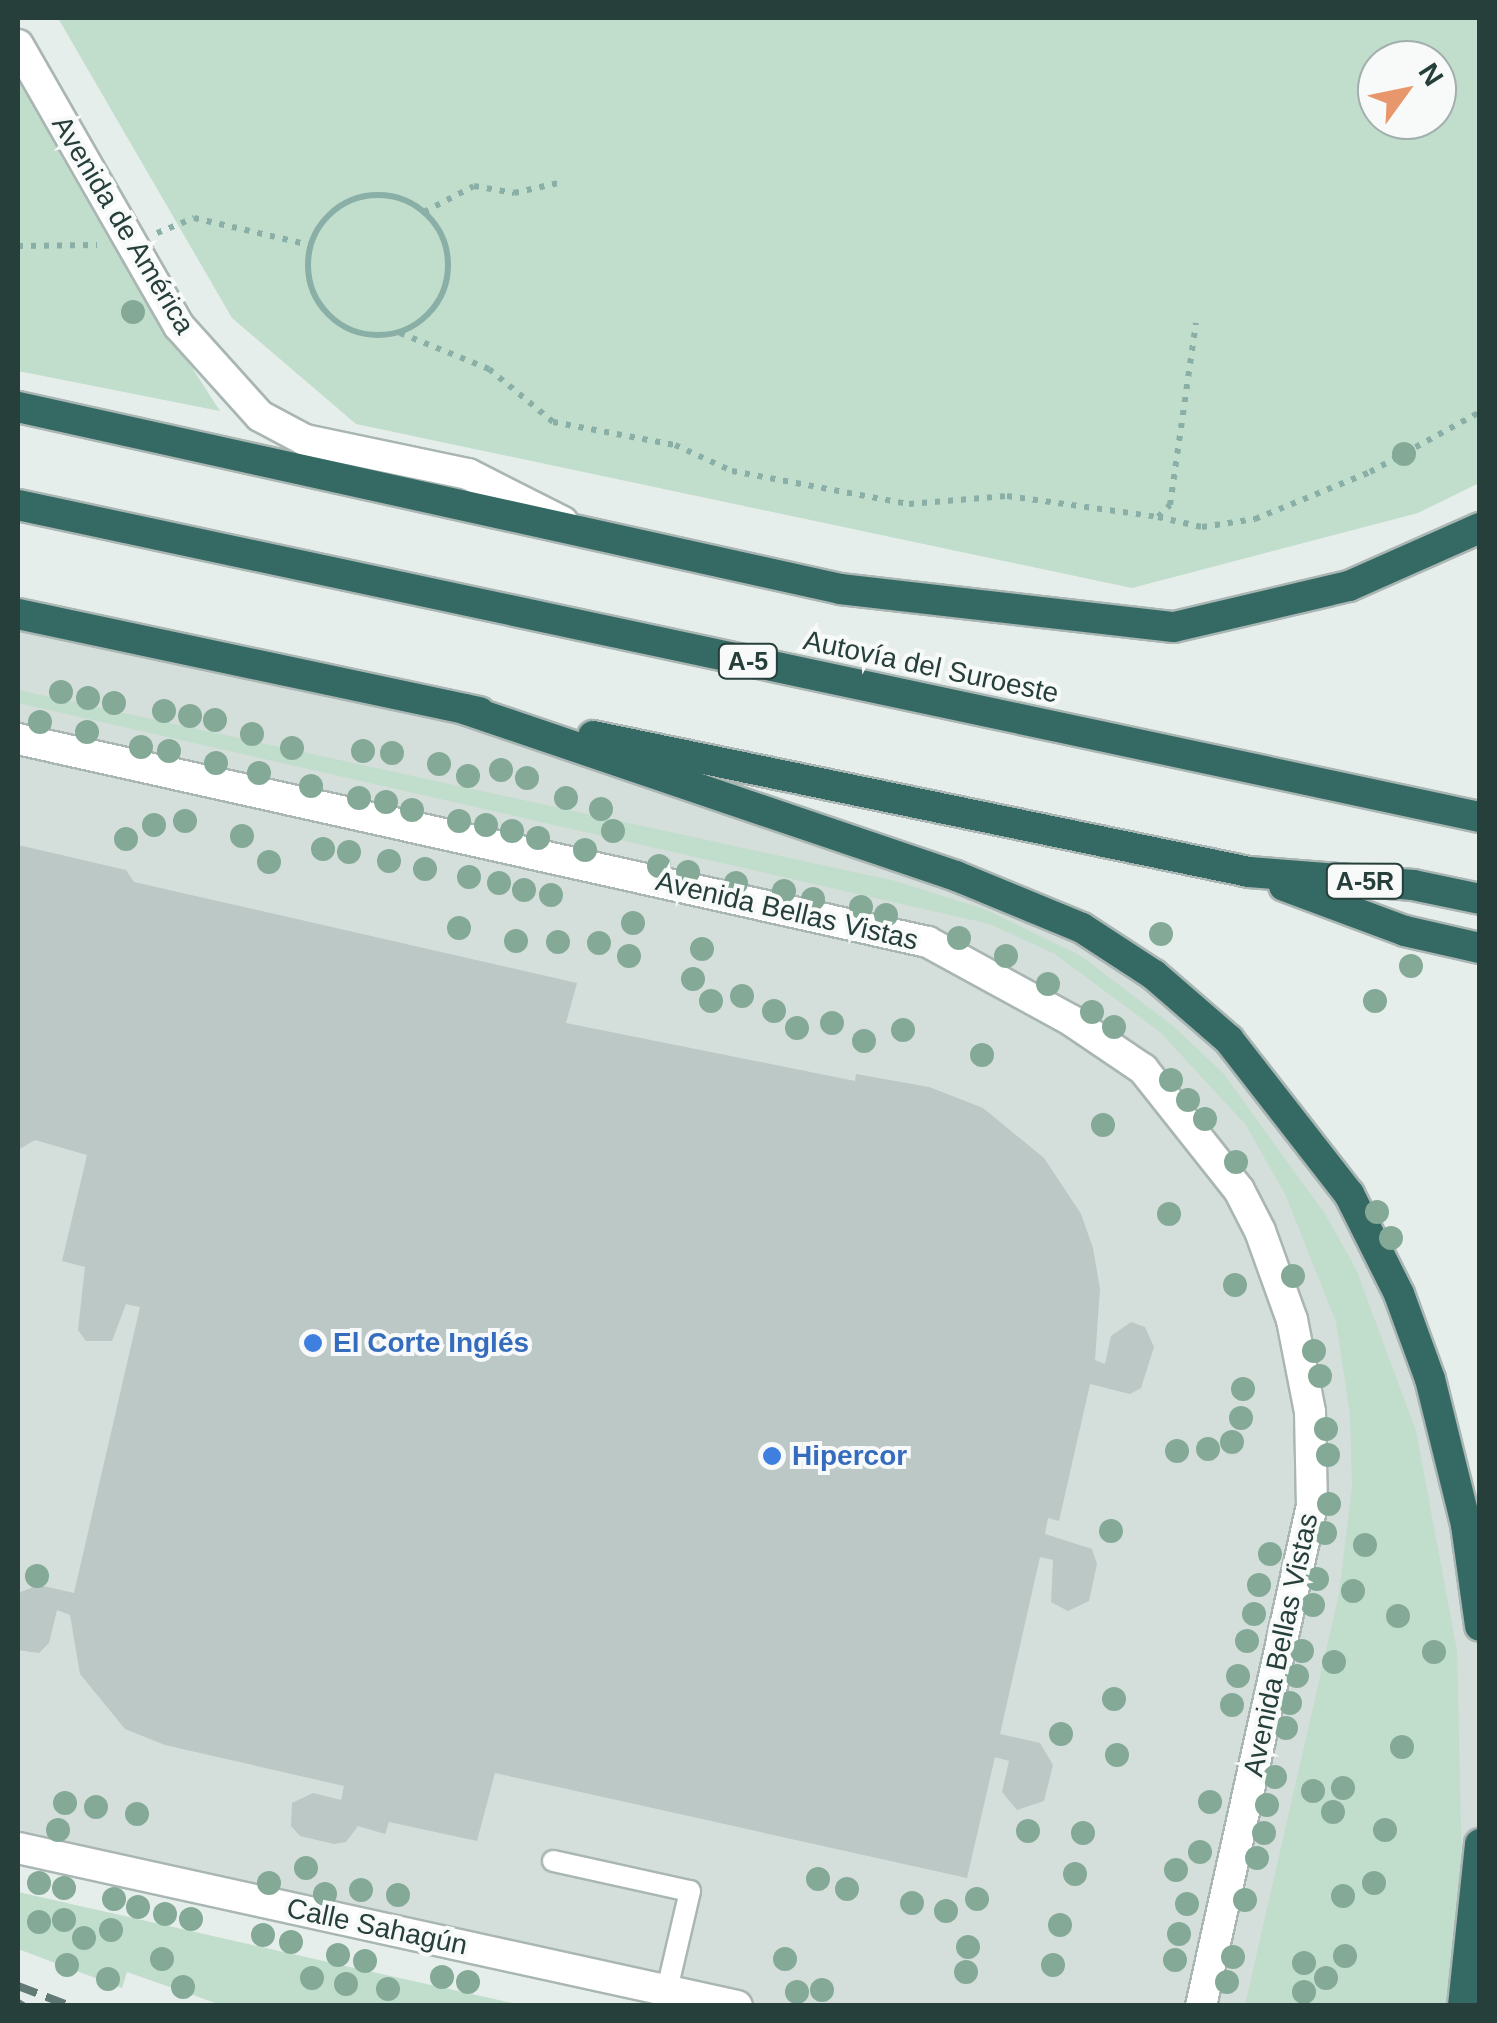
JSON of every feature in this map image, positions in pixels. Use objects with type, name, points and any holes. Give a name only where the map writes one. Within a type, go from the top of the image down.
[{"type":"highway","points":[[18,407],[840,588],[1174,627],[1349,586],[1480,528]]},
{"type":"highway","name":"Autovía del Suroeste","points":[[18,505],[1480,817]]},
{"type":"highway","points":[[18,614],[1249,872],[1405,931],[1480,948]]},
{"type":"highway","points":[[464,709],[956,876],[1082,928],[1154,975],[1229,1040],[1349,1194],[1399,1294],[1430,1379],[1466,1524],[1480,1626]]},
{"type":"highway","name":"A-5R","points":[[1249,872],[1414,885],[1480,899]]},
{"type":"highway","points":[[1463,2006],[1480,1844]]},
{"type":"street","name":"Avenida de América","points":[[18,45],[179,326],[260,416],[305,440],[468,474],[570,526]]},
{"type":"street","name":"Avenida Bellas Vistas","points":[[18,739],[928,942],[1072,1020],[1144,1069],[1230,1177],[1260,1231],[1292,1320],[1310,1412],[1312,1505],[1202,2006]]},
{"type":"street","name":"Calle Sahagún","points":[[18,1848],[737,2006]]},
{"type":"lane","points":[[553,1862],[690,1891],[667,1990]]},
{"type":"path","points":[[424,212],[474,186],[514,193],[563,182]]},
{"type":"path","points":[[400,332],[434,308],[444,290],[446,248],[424,212],[392,197],[358,197],[336,208],[310,245],[309,278],[321,308],[357,332],[400,332],[489,369],[553,422],[675,445],[732,471],[909,504],[1007,496],[1202,527],[1255,519],[1370,472],[1480,412]]},
{"type":"path","points":[[18,246],[131,244],[194,218],[310,245]]},
{"type":"path","points":[[1158,517],[1170,505],[1196,323]]},
{"type":"shaded area","points":[[18,614],[464,709],[1082,928],[1229,1040],[1399,1294],[1479,1626],[1479,1844],[1463,2005],[737,2005],[18,1848]]},
{"type":"green space","points":[[58,18],[1479,18],[1479,483],[1418,513],[1132,588],[356,424],[232,318]]},
{"type":"green space","points":[[18,80],[107,236],[220,411],[18,371]]},
{"type":"green space","points":[[18,690],[895,881],[987,910],[1081,956],[1173,1026],[1223,1073],[1325,1214],[1356,1269],[1416,1431],[1457,1651],[1462,1872],[1446,2005],[1245,2005],[1339,1594],[1352,1487],[1350,1414],[1336,1322],[1286,1196],[1246,1125],[1160,1032],[1055,954],[990,924],[18,703]]},
{"type":"green space","points":[[18,1892],[521,2005],[221,2005],[127,1972],[122,1988],[18,1949]]},
{"type":"building","points":[[18,845],[126,870],[134,882],[577,983],[566,1023],[855,1081],[856,1074],[929,1087],[983,1108],[1044,1158],[1081,1214],[1093,1248],[1100,1289],[1095,1360],[1105,1364],[1111,1336],[1131,1322],[1145,1327],[1154,1347],[1141,1388],[1130,1394],[1090,1384],[1059,1521],[1048,1518],[1045,1534],[1092,1549],[1097,1564],[1089,1601],[1068,1611],[1051,1602],[1053,1560],[1040,1557],[1000,1734],[1040,1743],[1053,1765],[1044,1801],[1017,1810],[1002,1792],[1009,1761],[995,1757],[967,1878],[495,1773],[477,1841],[389,1822],[385,1834],[358,1826],[346,1842],[334,1844],[300,1836],[291,1826],[292,1803],[313,1793],[341,1800],[344,1786],[165,1745],[125,1729],[80,1674],[70,1615],[57,1610],[49,1643],[39,1653],[18,1650],[18,1593],[39,1585],[74,1593],[140,1307],[126,1304],[112,1341],[86,1341],[78,1330],[85,1267],[62,1261],[87,1155],[35,1140],[18,1150]]},
{"type":"railway","points":[[18,1986],[70,2006]]},
{"type":"railway","points":[[18,2003],[23,2006]]},
{"type":"place","name":"El Corte Inglés","points":[[313,1343]]},
{"type":"place","name":"Hipercor","points":[[772,1456]]}]
